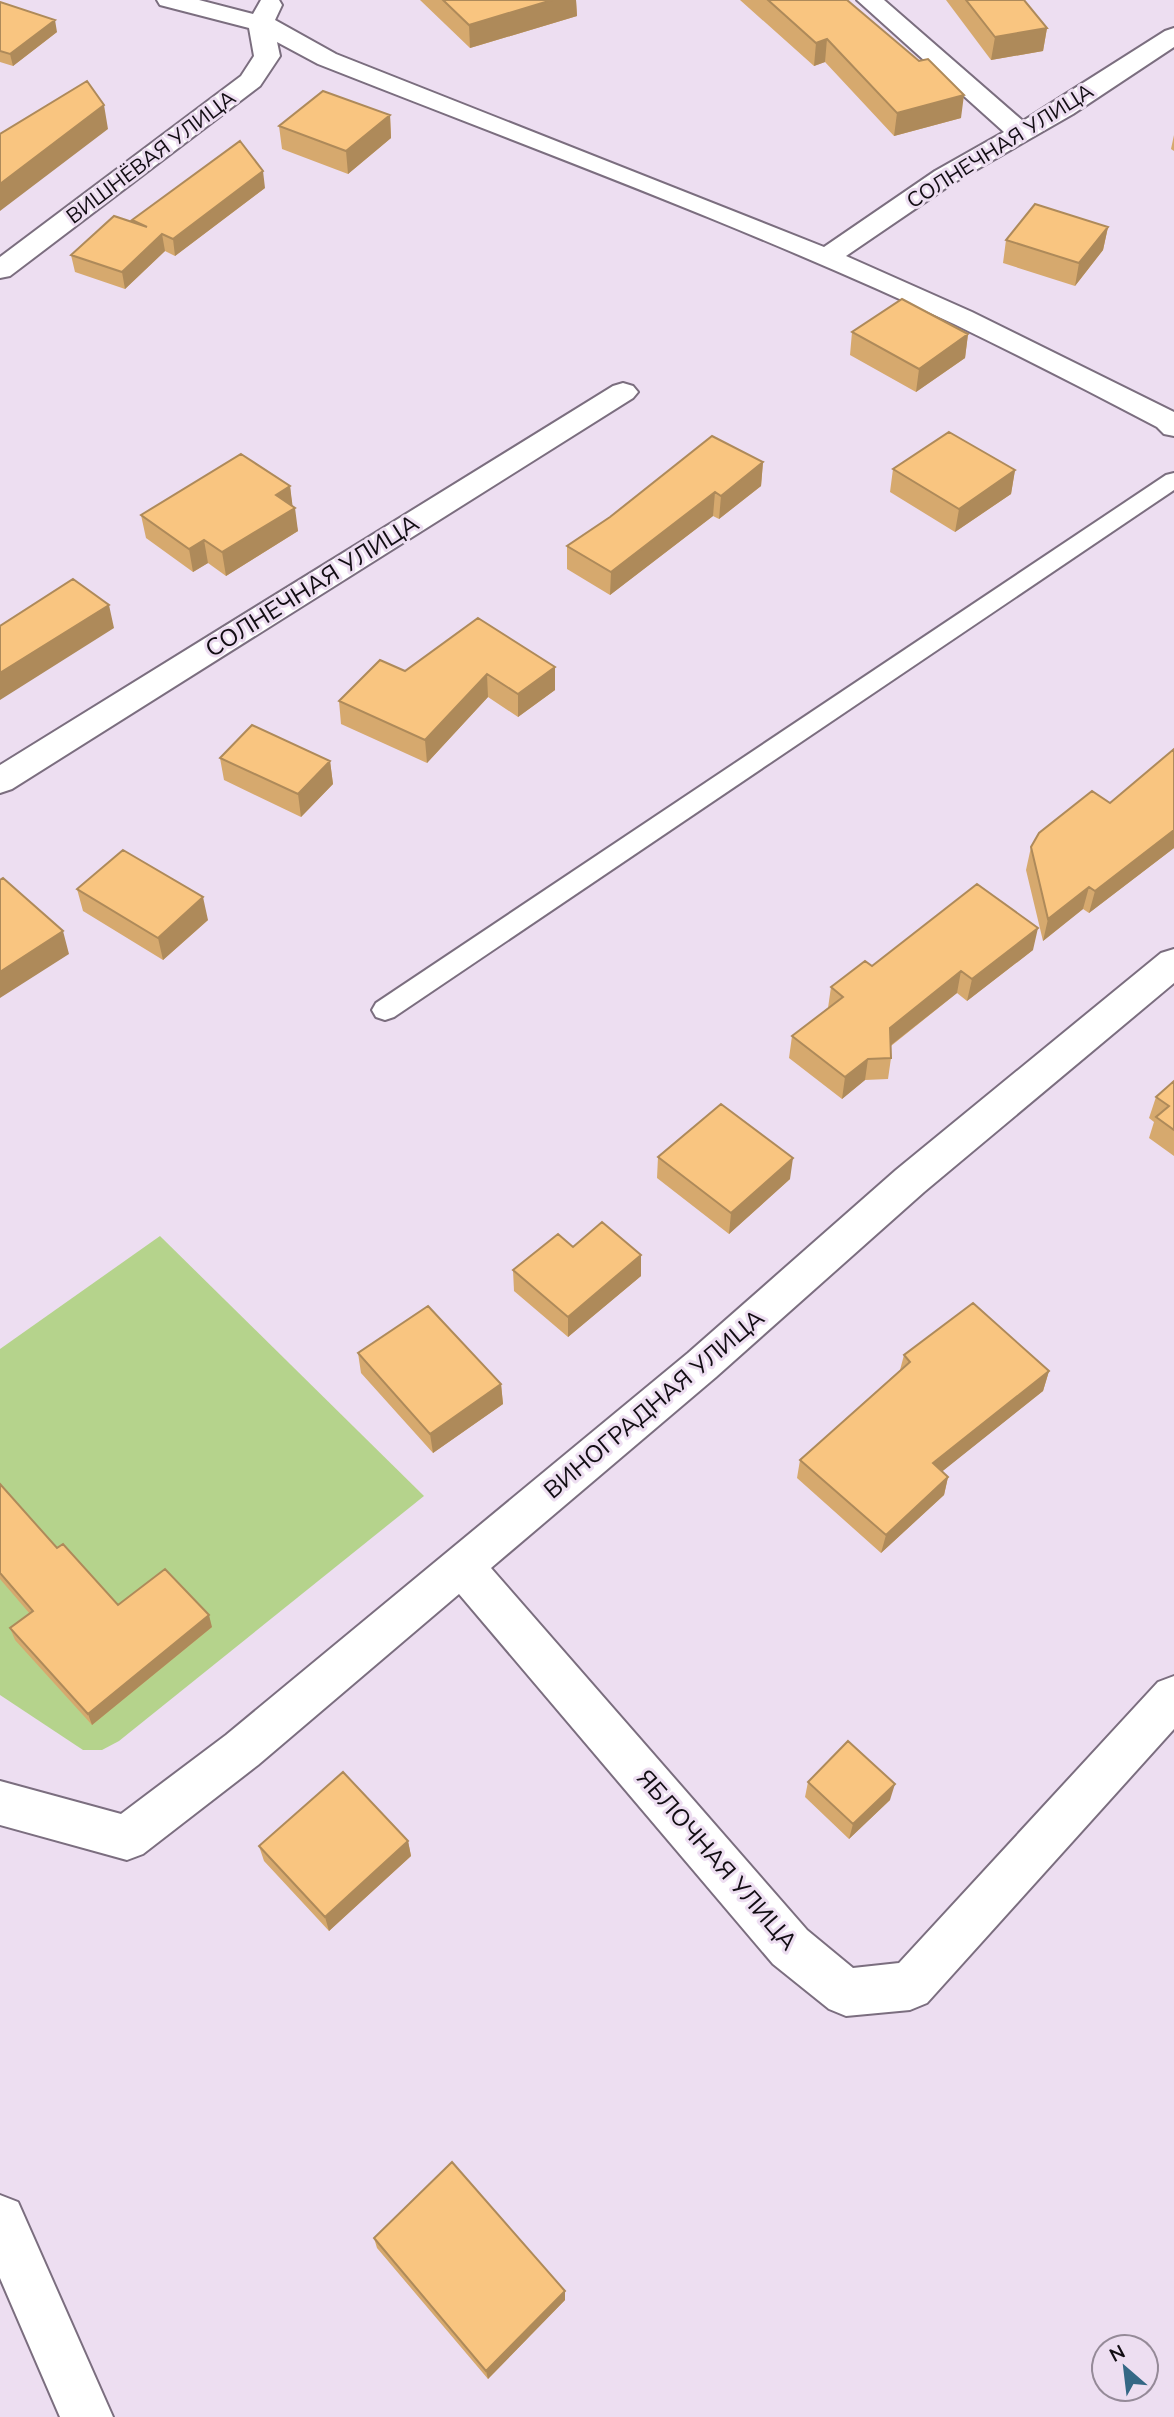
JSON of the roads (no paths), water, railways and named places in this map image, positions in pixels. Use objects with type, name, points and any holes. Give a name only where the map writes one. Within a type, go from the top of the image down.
[{"type":"street","points":[[169,0],[267,12],[327,60],[827,257],[1083,374],[1167,420],[1174,427]]},
{"type":"street","points":[[869,0],[1021,133]]},
{"type":"street","name":"ВИШНЁВАЯ УЛИЦА","points":[[0,270],[251,81],[267,56],[267,12]]},
{"type":"street","name":"СОЛНЕЧНАЯ УЛИЦА","points":[[827,257],[944,177],[1063,109],[1174,36]]},
{"type":"street","name":"СОЛНЕЧНАЯ УЛИЦА","points":[[0,781],[623,392]]},
{"type":"street","name":"ВИНОГРАДНАЯ УЛИЦА","points":[[0,1803],[127,1838],[242,1750],[462,1566],[702,1365],[910,1181],[1174,962]]},
{"type":"street","name":"ЯБЛОЧНАЯ УЛИЦА","points":[[462,1566],[790,1947],[846,1992],[910,1986],[1174,1697]]},
{"type":"street","points":[[0,2220],[87,2417]]},
{"type":"lane","points":[[385,1010],[1174,480]]}]
